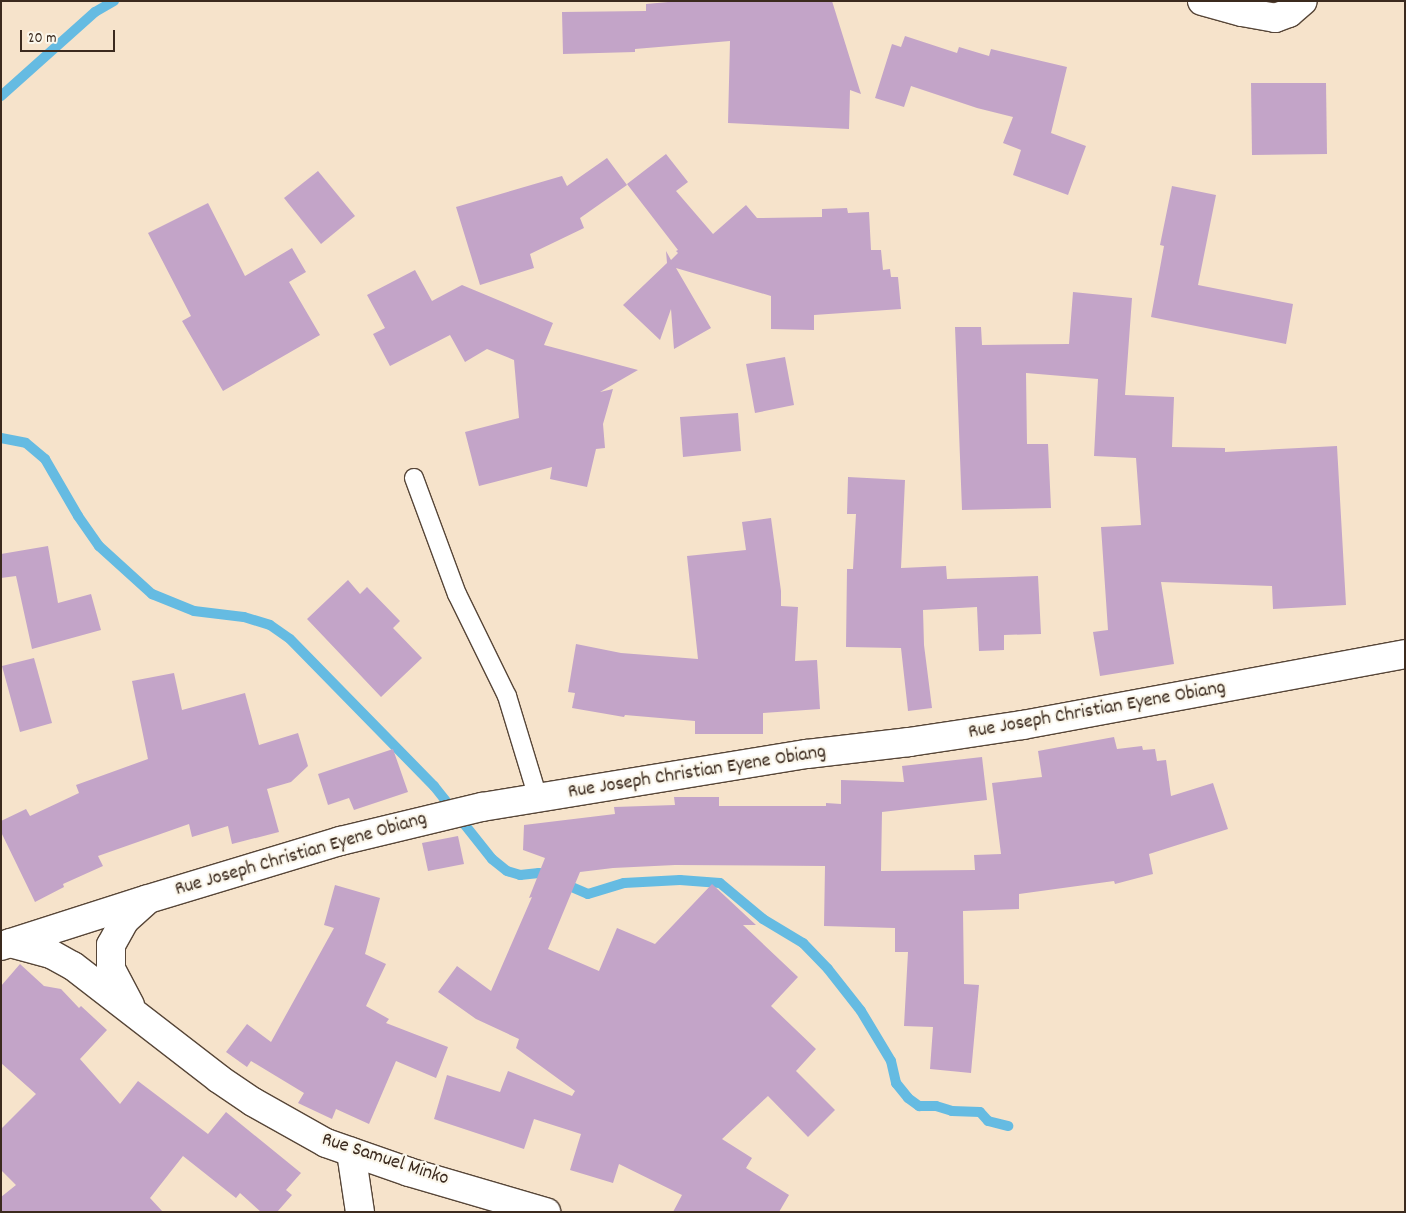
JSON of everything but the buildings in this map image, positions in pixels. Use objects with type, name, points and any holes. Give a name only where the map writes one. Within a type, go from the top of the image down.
[{"type":"street","points":[[1202,1],[1242,12],[1275,18],[1289,13],[1303,1]]},
{"type":"street","name":"Rue Joseph Christian Eyene Obiang","points":[[6,945],[148,899],[340,841],[482,807],[807,754],[909,742],[1023,725],[1405,654]]},
{"type":"street","points":[[137,1017],[122,993],[111,969],[111,945],[126,920],[148,899]]},
{"type":"street","name":"Rue Samuel Minko","points":[[6,945],[51,954],[73,966],[178,1049],[253,1102],[326,1143],[409,1172],[546,1212]]},
{"type":"street","points":[[350,1152],[360,1212]]},
{"type":"lane","points":[[414,478],[457,594],[507,696],[538,798]]},
{"type":"waterway","points":[[1,96],[95,12],[114,1]]},
{"type":"waterway","points":[[1,438],[26,443],[45,459],[78,516],[99,546],[152,594],[194,611],[244,617],[270,625],[290,639],[434,786],[492,859],[507,871],[520,875],[539,873],[588,894],[624,883],[680,880],[720,883],[763,919],[803,943],[828,969],[861,1011],[891,1061],[896,1083],[908,1098],[919,1106],[936,1106],[952,1111],[980,1112],[988,1121],[1008,1126]]}]
